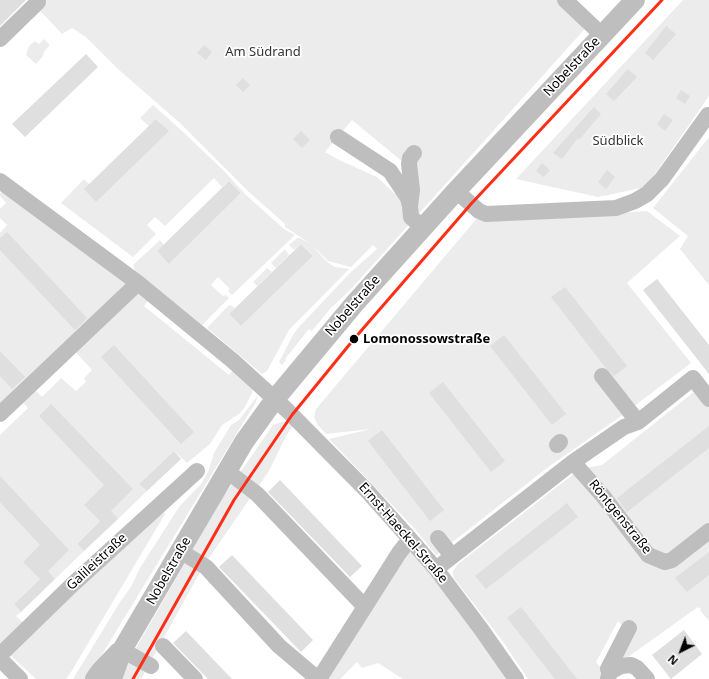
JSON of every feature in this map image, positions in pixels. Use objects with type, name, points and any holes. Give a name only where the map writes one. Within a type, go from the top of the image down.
[{"type":"main road","name":"Nobelstraße","points":[[112,679],[122,650],[244,442],[275,399],[355,303],[456,191],[635,0]]},
{"type":"main road","name":"Nobelstraße","points":[[95,679],[122,650]]},
{"type":"street","points":[[565,0],[602,35]]},
{"type":"street","points":[[0,39],[38,2]]},
{"type":"street","points":[[456,191],[479,211],[486,214],[616,208],[635,201],[647,194],[662,180],[708,115]]},
{"type":"street","points":[[338,137],[390,172],[408,198],[411,217],[423,228]]},
{"type":"street","points":[[410,206],[412,190],[409,164],[410,158],[414,153]]},
{"type":"street","points":[[0,181],[138,283],[233,361],[275,399]]},
{"type":"street","points":[[0,414],[138,283]]},
{"type":"street","points":[[602,376],[638,422]]},
{"type":"street","points":[[436,569],[573,462],[624,427],[638,422],[693,378],[709,399]]},
{"type":"street","name":"Ernst-Haeckel-Straße","points":[[275,399],[339,461],[375,499],[436,569],[516,679]]},
{"type":"street","name":"Röntgenstraße","points":[[573,462],[603,496],[648,555],[665,562],[672,560],[709,531]]},
{"type":"street","name":"Galileistraße","points":[[0,655],[72,585],[196,471]]},
{"type":"street","points":[[227,471],[257,494],[365,607]]},
{"type":"street","points":[[438,538],[452,556]]},
{"type":"street","points":[[180,551],[216,575],[279,646],[320,679],[399,553],[410,539]]},
{"type":"street","points":[[609,676],[608,669],[629,628]]},
{"type":"street","points":[[163,646],[195,679]]},
{"type":"street","points":[[122,650],[151,666]]},
{"type":"street","points":[[0,659],[15,675]]},
{"type":"street","points":[[609,676],[621,666],[631,665],[637,668],[647,679]]},
{"type":"green space","name":"Am Südrand","points":[[30,0],[564,0],[590,23],[351,289],[330,309],[312,331],[309,329],[285,359],[286,360],[282,365],[279,362],[298,328],[351,272],[377,249],[373,245],[351,267],[328,261],[312,245],[326,261],[335,267],[349,269],[289,330],[267,371],[262,374],[207,328],[228,306],[231,305],[235,308],[229,314],[241,326],[313,256],[301,244],[294,250],[289,245],[297,238],[311,244],[285,227],[285,224],[250,193],[180,123],[118,69],[86,37],[72,28],[62,34]],"holes":[[[352,120],[403,162],[408,184],[395,194],[377,177],[325,152]]]},
{"type":"green space","name":"Südblick","points":[[683,0],[709,0],[709,96],[646,187],[598,197],[516,179]]},
{"type":"green space","points":[[44,39],[49,46],[36,64],[26,55],[29,46],[35,41],[39,44]]},
{"type":"green space","points":[[153,105],[224,171],[246,195],[284,229],[295,235],[232,295],[228,291],[230,289],[218,277],[211,285],[223,296],[226,295],[229,298],[202,325],[135,271],[133,265],[160,240],[164,245],[157,251],[170,263],[241,193],[229,181],[222,187],[214,178],[165,226],[155,217],[147,225],[156,234],[133,257],[61,203],[84,179],[89,184],[168,131],[157,119],[149,126],[140,118]]},
{"type":"green space","points":[[709,137],[709,285],[680,249],[688,236],[653,208]]},
{"type":"green space","points":[[3,192],[124,279],[126,286],[0,411],[0,233],[7,225],[0,218],[0,209],[6,203],[0,196],[0,193]]},
{"type":"green space","points":[[647,211],[680,236],[627,283],[691,363],[624,414],[547,468],[436,555],[415,529],[329,439],[371,429],[326,434],[317,424],[314,417],[316,409],[478,217],[486,221]]},
{"type":"green space","points":[[285,249],[289,255],[276,268],[271,263]]},
{"type":"green space","points":[[267,268],[272,272],[257,286],[253,282]]},
{"type":"green space","points":[[139,293],[149,299],[144,306],[229,375],[234,369],[253,386],[252,393],[245,407],[239,414],[222,425],[210,444],[187,463],[174,451],[139,484],[147,491],[118,519],[110,511],[77,544],[84,551],[55,579],[48,571],[14,604],[21,612],[16,616],[26,626],[0,645],[0,435],[28,408],[21,401],[34,389],[42,397],[61,378],[76,391],[86,382],[84,378],[92,370],[73,349],[135,294]]},
{"type":"green space","points":[[700,387],[709,399],[709,621],[698,607],[621,662],[619,650],[628,647],[636,633],[634,627],[623,626],[618,621],[596,662],[601,668],[602,679],[528,679],[504,643],[453,577],[453,571],[458,564],[580,469],[602,465]]},
{"type":"green space","points":[[258,395],[256,402],[87,679],[73,679],[179,507],[201,484],[208,472],[214,453],[231,425],[239,420]]},
{"type":"green space","points":[[288,421],[294,424],[286,436],[269,471],[204,565],[141,679],[118,679],[223,497],[273,425]]},
{"type":"green space","points":[[162,510],[165,514],[66,679],[36,679],[10,655]]},
{"type":"green space","points":[[413,550],[510,679],[403,679],[378,663],[362,668],[357,662],[340,679],[323,679],[404,552]]},
{"type":"building","points":[[0,0],[26,0],[0,26]]},
{"type":"building","points":[[666,26],[676,34],[653,60],[645,53]]},
{"type":"building","points":[[204,45],[212,52],[206,60],[197,53]]},
{"type":"building","points":[[86,54],[98,67],[25,137],[12,124]]},
{"type":"building","points":[[628,69],[637,77],[614,101],[606,94]]},
{"type":"building","points":[[243,78],[250,85],[243,92],[236,85]]},
{"type":"building","points":[[681,90],[690,96],[685,104],[676,98]]},
{"type":"building","points":[[594,107],[601,114],[579,140],[578,138],[562,159],[553,153]]},
{"type":"building","points":[[664,114],[673,120],[665,131],[657,124]]},
{"type":"building","points":[[156,119],[169,131],[96,202],[84,189]]},
{"type":"building","points":[[301,131],[310,140],[302,148],[293,139]]},
{"type":"building","points":[[542,163],[550,170],[544,177],[536,171]]},
{"type":"building","points":[[607,170],[615,177],[606,189],[598,182]]},
{"type":"building","points":[[229,181],[241,193],[169,264],[157,251]]},
{"type":"building","points":[[7,232],[87,318],[75,330],[0,250],[0,238]]},
{"type":"building","points":[[301,244],[313,256],[241,326],[229,314]]},
{"type":"building","points":[[657,279],[709,345],[709,374],[643,290]]},
{"type":"building","points":[[565,287],[627,366],[614,376],[605,367],[551,297]]},
{"type":"building","points":[[504,335],[566,414],[552,425],[490,346]]},
{"type":"building","points":[[114,345],[194,432],[181,444],[101,357]]},
{"type":"building","points":[[0,351],[25,377],[12,389],[0,376]]},
{"type":"building","points":[[443,382],[505,461],[491,472],[429,393]]},
{"type":"building","points":[[51,404],[133,489],[111,511],[118,519],[84,551],[77,544],[100,521],[84,505],[104,485],[39,416]]},
{"type":"building","points":[[709,426],[709,448],[627,512],[617,498]]},
{"type":"building","points":[[382,430],[444,510],[430,521],[368,441]]},
{"type":"building","points":[[174,451],[181,459],[147,491],[139,484]]},
{"type":"building","points":[[0,476],[69,550],[48,571],[55,579],[21,612],[14,604],[40,579],[23,562],[40,545],[0,502]]},
{"type":"building","points":[[280,480],[362,566],[350,577],[268,492]]},
{"type":"building","points":[[567,503],[578,517],[486,589],[475,576]]},
{"type":"building","points":[[709,552],[709,575],[687,592],[675,578]]},
{"type":"building","points":[[232,555],[313,640],[301,652],[219,567]]},
{"type":"building","points":[[521,607],[577,679],[555,679],[507,618]]},
{"type":"building","points":[[684,630],[702,654],[671,679],[652,655]]},
{"type":"building","points":[[186,631],[232,679],[208,679],[173,643]]},
{"type":"transit line","points":[[133,679],[234,500],[292,415],[354,339],[471,204],[662,0]]},
{"type":"place","name":"Lomonossowstraße","points":[[354,339]]}]
